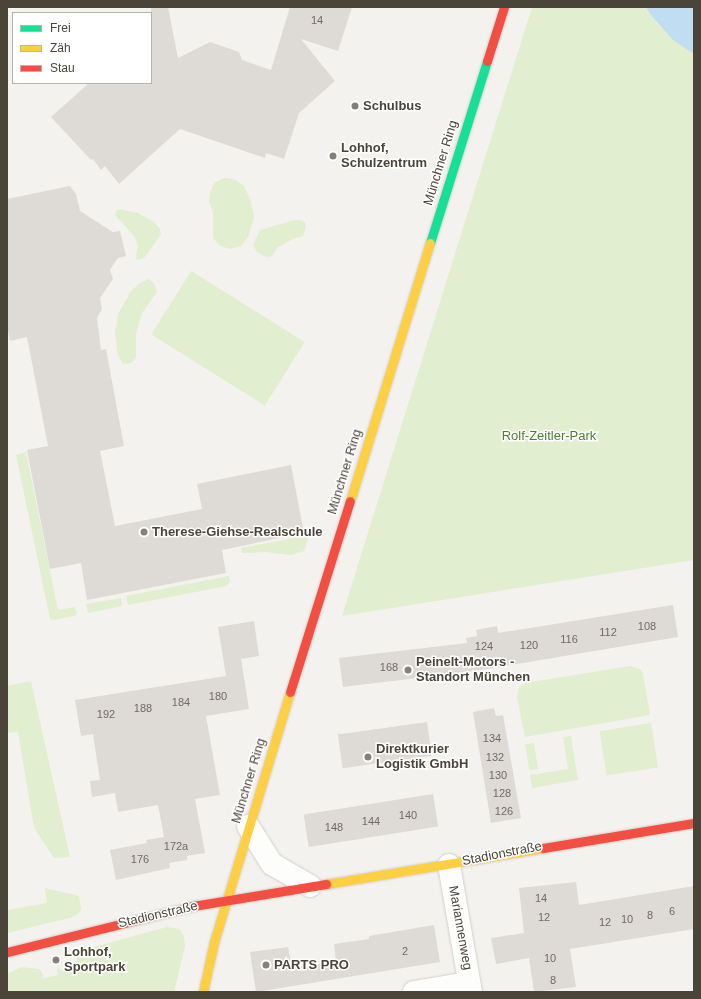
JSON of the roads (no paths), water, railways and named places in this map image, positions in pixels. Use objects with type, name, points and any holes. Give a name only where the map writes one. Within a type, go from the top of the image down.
[{"type":"main road","name":"Münchner Ring","points":[[203,992],[214,942],[248,826],[504,7]]},
{"type":"main road","name":"Stadionstraße","points":[[7,952],[167,911],[310,886],[449,865],[492,855],[694,823]]},
{"type":"street","points":[[248,826],[272,864],[310,886]]},
{"type":"street","name":"Mariannenweg","points":[[449,865],[470,987]]},
{"type":"street","points":[[414,992],[470,987]]},
{"type":"water","points":[[646,7],[694,7],[694,54],[673,40]]},
{"type":"place","name":"Schulbus","points":[[355,106]]},
{"type":"place","name":"Lohhof, Schulzentrum","points":[[333,156]]},
{"type":"place","name":"Therese-Giehse-Realschule","points":[[144,532]]},
{"type":"place","name":"Peinelt-Motors - Standort München","points":[[408,670]]},
{"type":"place","name":"Direktkurier Logistik GmbH","points":[[368,757]]},
{"type":"place","name":"Lohhof, Sportpark","points":[[56,960]]},
{"type":"place","name":"PARTS PRO","points":[[266,965]]},
{"type":"park label","name":"Rolf-Zeitler-Park","points":[[549,436]]}]
